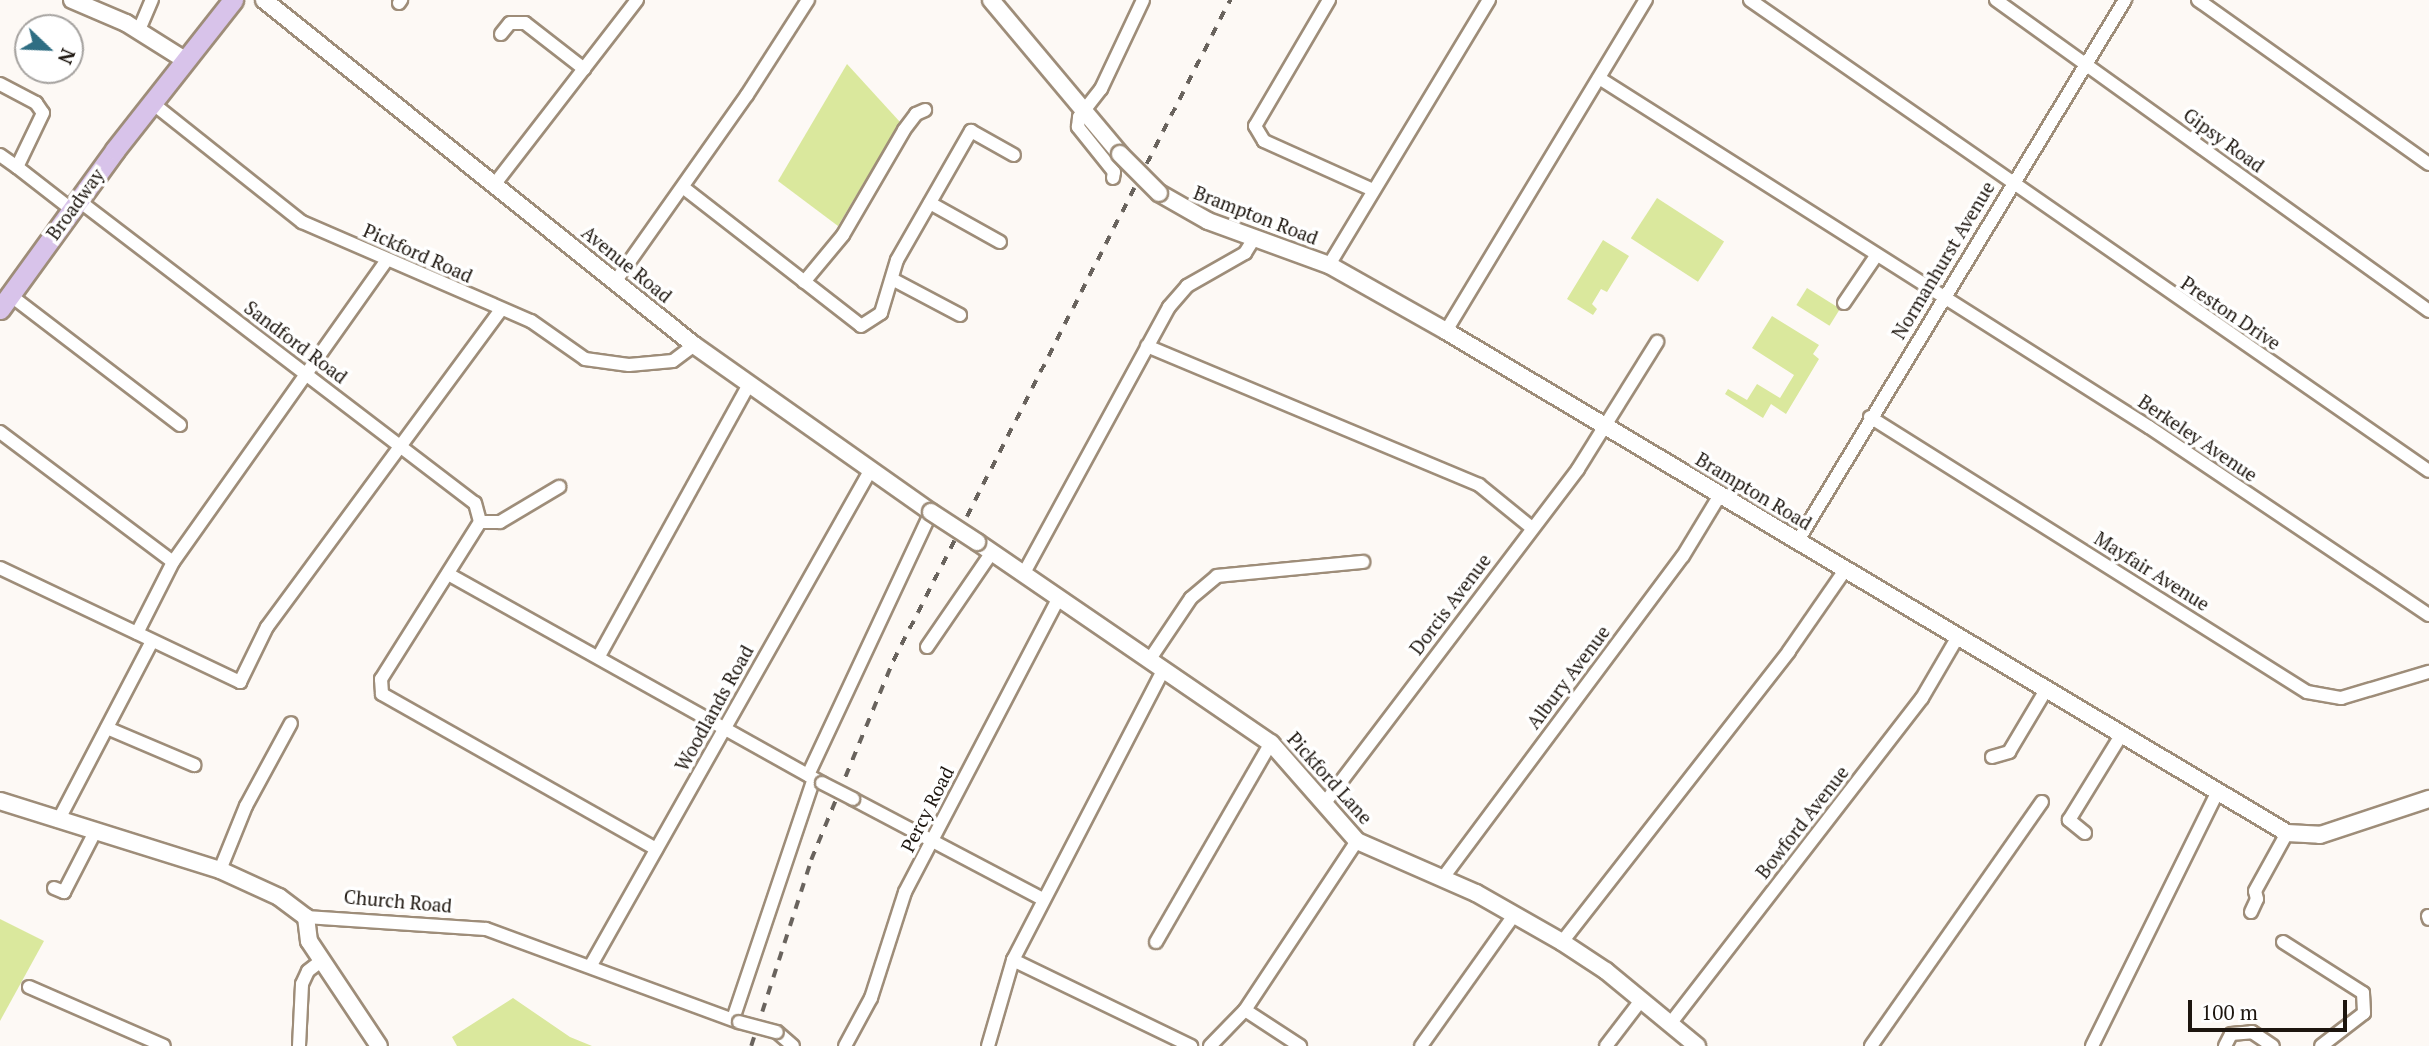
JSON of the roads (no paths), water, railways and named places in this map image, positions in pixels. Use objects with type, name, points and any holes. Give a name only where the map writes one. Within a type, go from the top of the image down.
[{"type":"main road","name":"Broadway","points":[[5,302],[151,102],[233,0]]},
{"type":"street","points":[[72,0],[139,30],[185,60]]},
{"type":"street","points":[[139,30],[152,0]]},
{"type":"street","name":"Avenue Road","points":[[264,0],[694,345],[870,471],[977,542]]},
{"type":"street","points":[[494,184],[637,0]]},
{"type":"street","points":[[615,282],[684,188],[808,0]]},
{"type":"street","points":[[1114,178],[1114,172],[1078,127],[1083,108],[1101,89],[1143,0]]},
{"type":"street","points":[[1329,0],[1255,126],[1264,141],[1371,190]]},
{"type":"street","points":[[1329,265],[1371,190],[1489,0]]},
{"type":"street","points":[[1446,331],[1646,0]]},
{"type":"street","name":"Preston Drive","points":[[1750,0],[2429,471]]},
{"type":"street","name":"Gipsy Road","points":[[1996,0],[2428,308]]},
{"type":"street","name":"Normanhurst Avenue","points":[[1797,542],[1870,417],[2125,0]]},
{"type":"street","points":[[2198,0],[2429,164]]},
{"type":"street","name":"Brampton Road","points":[[995,2],[1121,154],[1159,193],[1181,209],[1329,265],[1446,331],[2287,833],[2320,835],[2429,799]]},
{"type":"street","points":[[501,34],[510,23],[525,23],[584,69]]},
{"type":"street","name":"Berkeley Avenue","points":[[1599,78],[1875,256],[2148,427],[2429,615]]},
{"type":"street","points":[[0,83],[36,103],[43,113],[17,167]]},
{"type":"street","name":"Pickford Road","points":[[151,102],[302,222],[386,261],[531,321],[585,359],[629,365],[673,361],[694,345]]},
{"type":"street","points":[[804,282],[843,235],[904,130],[916,114],[925,110]]},
{"type":"street","points":[[684,188],[861,326],[881,313],[897,260],[971,131],[1014,155]]},
{"type":"street","name":"Sandford Road","points":[[0,155],[75,204],[475,503],[480,522]]},
{"type":"street","points":[[930,203],[1000,242]]},
{"type":"street","points":[[1024,573],[1147,346],[1187,285],[1245,253],[1255,237]]},
{"type":"street","points":[[1844,303],[1875,256]]},
{"type":"street","points":[[137,633],[173,562],[308,376],[386,261]]},
{"type":"street","points":[[892,279],[960,314]]},
{"type":"street","points":[[5,302],[180,425]]},
{"type":"street","points":[[0,568],[240,681],[267,627],[501,310]]},
{"type":"street","name":"Dorcis Avenue","points":[[1324,804],[1532,528],[1605,426],[1657,342]]},
{"type":"street","points":[[1147,346],[1479,485],[1532,528]]},
{"type":"street","points":[[599,656],[748,386]]},
{"type":"street","name":"Mayfair Avenue","points":[[1870,417],[2307,692],[2341,698],[2429,672]]},
{"type":"street","points":[[0,432],[173,562]]},
{"type":"street","name":"Woodlands Road","points":[[591,965],[870,471]]},
{"type":"street","points":[[559,487],[500,522],[480,522],[381,679],[386,697],[656,849]]},
{"type":"street","name":"Albury Avenue","points":[[1442,879],[1683,556],[1720,495]]},
{"type":"street","points":[[736,1020],[814,779],[930,512]]},
{"type":"street","name":"Pickford Lane","points":[[977,542],[1271,743],[1357,841],[1442,879],[1562,942],[1642,999],[1697,1046]]},
{"type":"street","points":[[927,647],[992,552]]},
{"type":"street","points":[[988,1046],[1013,960],[1157,664],[1200,586],[1217,576],[1363,562]]},
{"type":"street","points":[[1562,942],[1789,651],[1844,570]]},
{"type":"street","points":[[448,573],[599,656],[724,730],[1043,898]]},
{"type":"street","name":"Percy Road","points":[[845,1046],[861,1023],[905,892],[1059,597]]},
{"type":"street","name":"Bowford Avenue","points":[[1670,1024],[1922,698],[1957,638]]},
{"type":"street","points":[[58,821],[152,641]]},
{"type":"street","points":[[1992,757],[2010,752],[2046,690]]},
{"type":"street","points":[[220,870],[246,806],[291,723]]},
{"type":"street","points":[[107,728],[194,765]]},
{"type":"street","points":[[2085,833],[2069,820],[2122,734]]},
{"type":"street","points":[[1156,942],[1271,743]]},
{"type":"street","points":[[2092,1046],[2218,791]]},
{"type":"street","points":[[0,801],[220,870],[279,897],[306,917],[309,941],[379,1046]]},
{"type":"street","points":[[1871,1046],[2042,802]]},
{"type":"street","points":[[54,888],[64,892],[95,832]]},
{"type":"street","points":[[2251,912],[2258,899],[2255,891],[2287,833]]},
{"type":"street","points":[[1210,1046],[1245,1010],[1357,841]]},
{"type":"street","points":[[1421,1046],[1514,915]]},
{"type":"street","name":"Church Road","points":[[306,917],[486,929],[736,1020],[777,1032],[793,1046]]},
{"type":"street","points":[[2283,942],[2363,993],[2364,1013],[2321,1046]]},
{"type":"street","points":[[1013,960],[1191,1046]]},
{"type":"street","points":[[299,1046],[302,984],[308,971],[321,961]]},
{"type":"street","points":[[29,986],[164,1046]]},
{"type":"street","points":[[1606,1046],[1642,999]]},
{"type":"street","points":[[1245,1010],[1300,1046]]},
{"type":"street","points":[[2225,1046],[2231,1034],[2252,1032],[2273,1046]]},
{"type":"railway","points":[[751,1046],[811,860],[893,661],[1230,0]]}]
